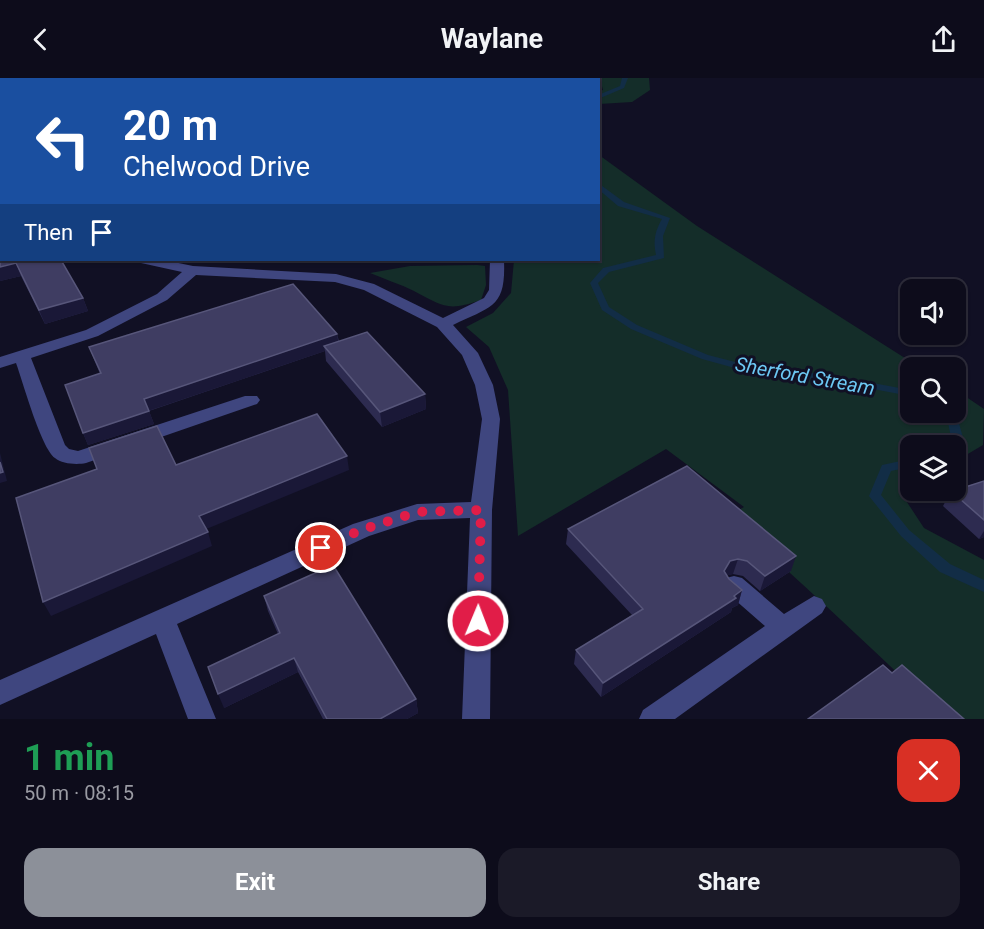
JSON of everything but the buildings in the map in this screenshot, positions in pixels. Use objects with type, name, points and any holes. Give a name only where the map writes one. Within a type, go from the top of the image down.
[{"type":"street","points":[[151,261],[193,270],[336,278],[369,287],[443,324],[470,353],[484,385],[491,419],[481,510],[476,719]]},
{"type":"street","points":[[443,324],[490,301],[496,290],[497,261]]},
{"type":"street","points":[[0,363],[92,333],[162,297],[193,270]]},
{"type":"street","points":[[22,356],[56,448],[63,455],[79,458],[251,400]]},
{"type":"street","points":[[0,693],[361,530],[417,512],[481,510]]},
{"type":"street","points":[[734,585],[783,627]]},
{"type":"street","points":[[653,719],[814,606]]},
{"type":"street","points":[[163,620],[202,719]]},
{"type":"green space","points":[[600,78],[649,78],[650,90],[632,102],[600,104],[600,91],[603,90]]},
{"type":"green space","points":[[600,156],[697,226],[903,357],[900,357],[900,423],[966,423],[966,397],[984,409],[983,445],[966,455],[966,435],[900,435],[900,501],[906,501],[924,528],[984,560],[984,719],[947,719],[810,591],[726,517],[744,507],[666,449],[518,536],[508,390],[489,347],[466,327],[493,313],[511,293],[514,261],[600,261]]},
{"type":"green space","points":[[410,266],[485,266],[486,285],[481,300],[460,306],[439,304],[409,288],[370,273]]},
{"type":"waterway","name":"Sherford Stream","points":[[600,96],[622,87],[625,78]]},
{"type":"waterway","name":"Sherford Stream","points":[[600,187],[621,204],[666,218],[659,236],[658,246],[661,256],[606,270],[594,283],[605,308],[634,327],[705,357],[742,367],[836,379],[900,391]]},
{"type":"waterway","name":"Sherford Stream","points":[[954,423],[956,435]]},
{"type":"waterway","name":"Sherford Stream","points":[[900,465],[886,468],[875,496],[905,533],[945,568],[984,586]]},
{"type":"route","points":[[321,548],[361,530],[417,512],[481,510],[478,621]]}]
